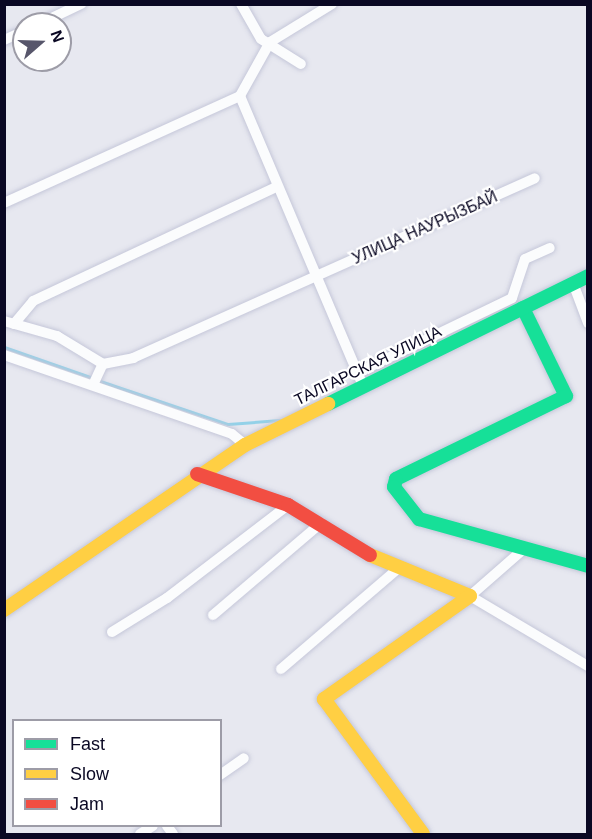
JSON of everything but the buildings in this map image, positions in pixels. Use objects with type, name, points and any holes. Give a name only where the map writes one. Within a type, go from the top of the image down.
[{"type":"street","points":[[64,12],[81,4]]},
{"type":"street","points":[[241,4],[261,39],[270,42],[301,63]]},
{"type":"street","points":[[4,203],[240,96],[270,42],[332,4]]},
{"type":"street","points":[[240,96],[276,187],[360,381],[512,298],[525,259],[550,248]]},
{"type":"street","name":"УЛИЦА НАУРЫЗБАЙ","points":[[103,364],[117,365],[535,178]]},
{"type":"street","points":[[9,323],[33,301],[276,187]]},
{"type":"street","name":"ТАЛГАРСКАЯ УЛИЦА","points":[[4,610],[167,494],[245,445],[360,381],[523,308],[588,276]]},
{"type":"street","points":[[573,283],[588,323]]},
{"type":"street","points":[[523,308],[566,396],[394,483],[406,509],[419,519],[588,566]]},
{"type":"street","points":[[9,323],[57,336],[103,364],[95,381]]},
{"type":"street","points":[[4,355],[95,381],[232,434],[245,445]]},
{"type":"street","points":[[197,474],[288,505],[321,523],[351,547],[470,596],[588,666]]},
{"type":"street","points":[[112,632],[288,505]]},
{"type":"street","points":[[213,615],[321,523]]},
{"type":"street","points":[[423,834],[324,699],[470,596],[526,547]]},
{"type":"street","points":[[281,669],[400,567]]},
{"type":"street","points":[[222,774],[244,758]]},
{"type":"waterway","points":[[4,347],[93,378]]},
{"type":"waterway","points":[[100,381],[228,424],[280,420]]},
{"type":"traffic: fast","points":[[328,404],[588,276]]},
{"type":"traffic: fast","points":[[523,308],[566,396],[396,479],[394,487],[419,519],[588,566]]},
{"type":"traffic: slow","points":[[4,610],[245,445],[328,404]]},
{"type":"traffic: slow","points":[[370,555],[470,596],[324,699],[423,834]]},
{"type":"traffic: jam","points":[[197,474],[288,505],[370,555]]}]
